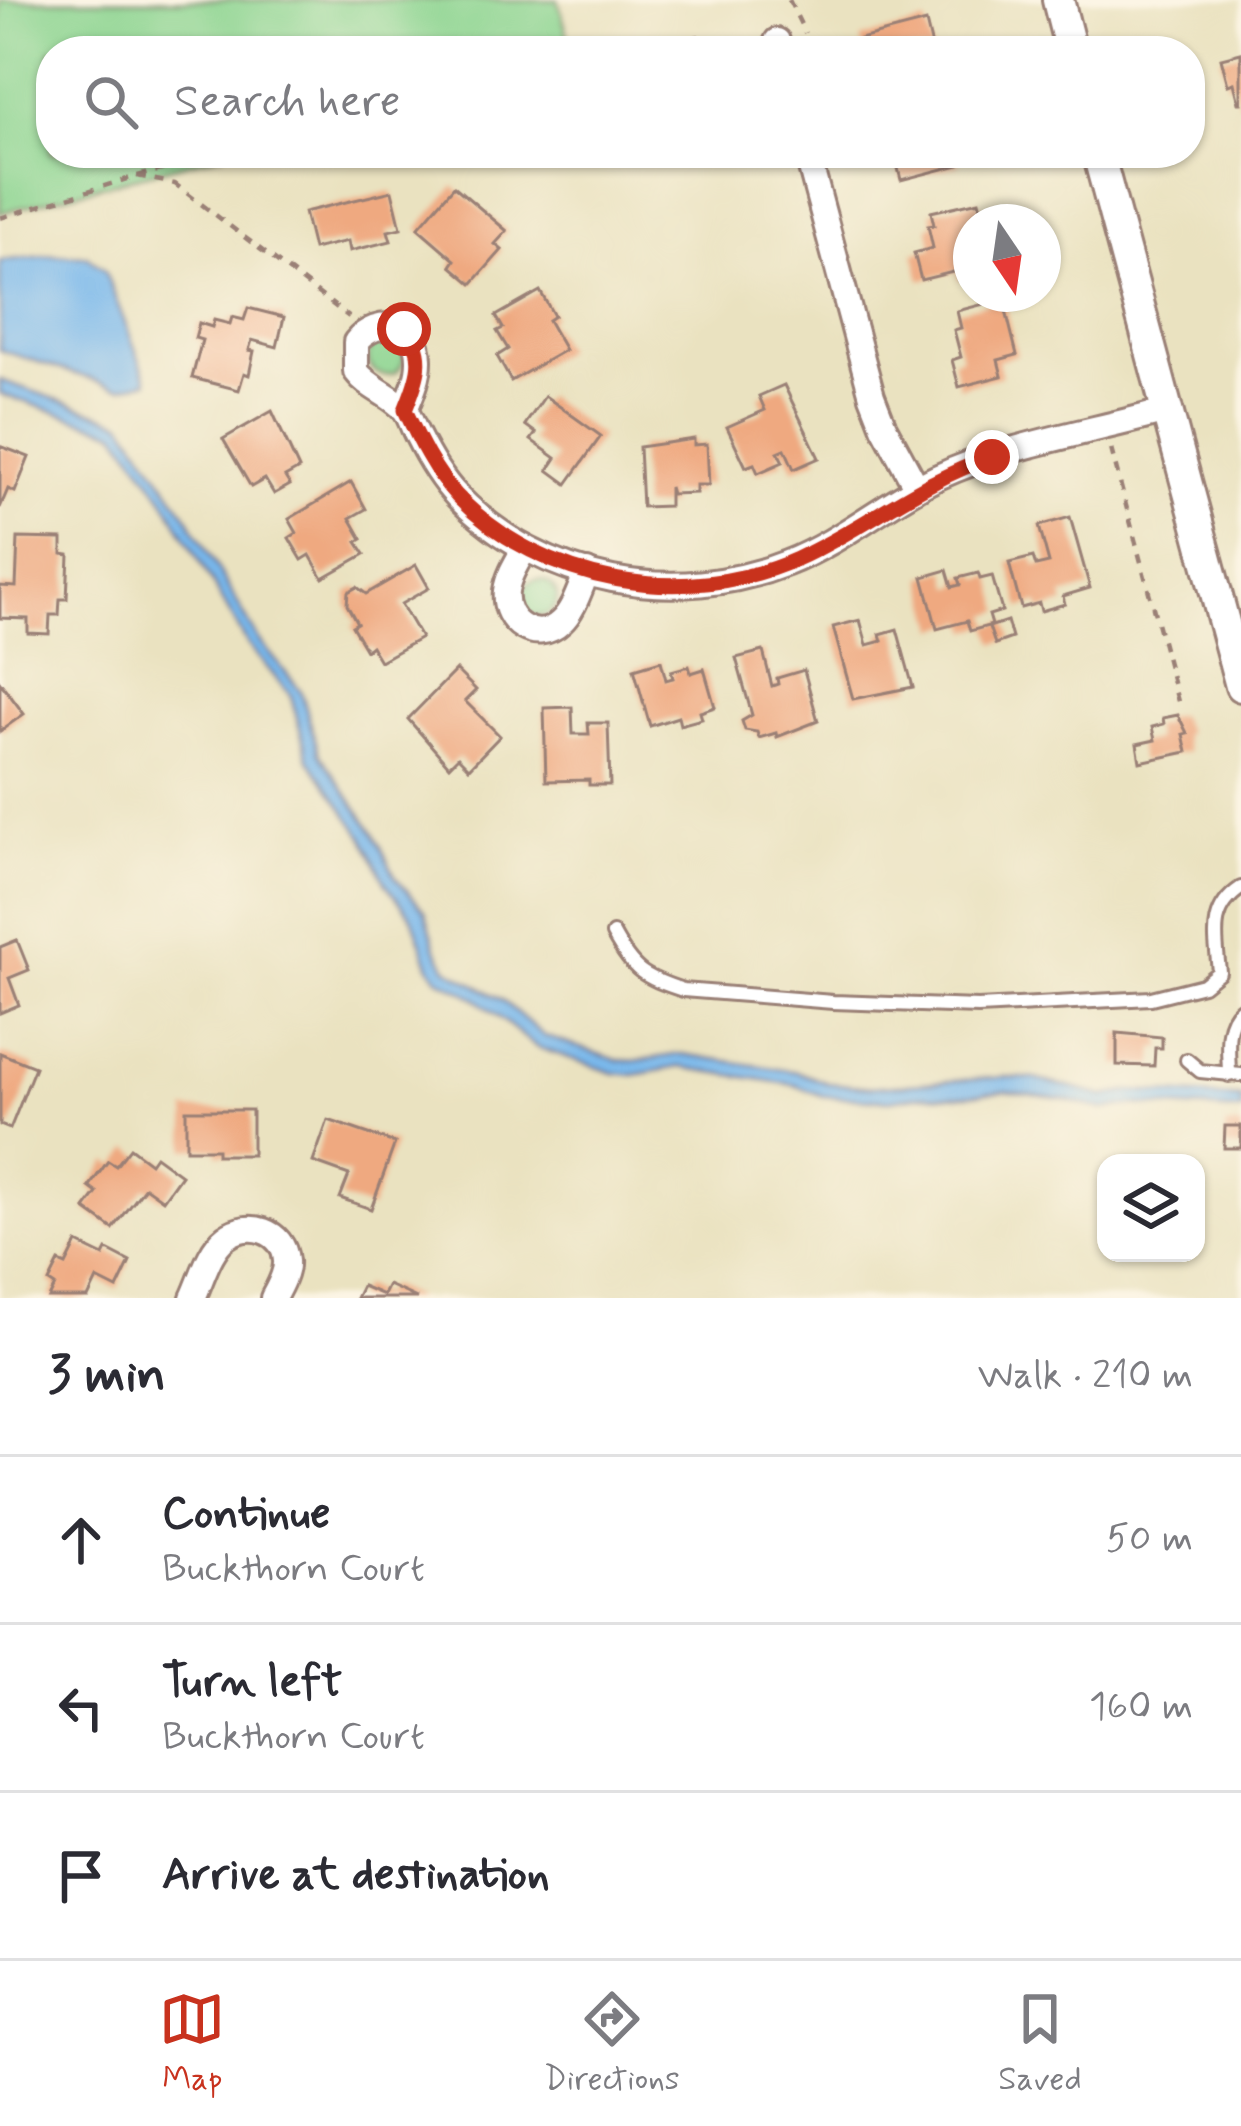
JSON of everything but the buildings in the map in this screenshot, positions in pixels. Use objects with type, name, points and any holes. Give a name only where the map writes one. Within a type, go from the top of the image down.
[{"type":"street","points":[[1058,0],[1067,36]]},
{"type":"street","points":[[811,168],[872,396],[917,488]]},
{"type":"street","points":[[1102,168],[1241,686]]},
{"type":"street","points":[[405,410],[436,470],[456,495],[525,548],[627,582],[688,586],[752,575],[801,557],[917,488],[992,457],[1166,411]]},
{"type":"street","points":[[525,548],[511,573],[506,601],[515,624],[526,630],[552,629],[562,622],[586,572]]},
{"type":"street","points":[[194,1298],[216,1248],[247,1228],[269,1233],[283,1250],[284,1273],[273,1298]]},
{"type":"lane","points":[[614,934],[628,962],[648,979],[682,990],[904,1006],[1101,1003],[1151,998],[1203,985],[1220,972],[1217,917],[1224,899],[1241,887]]},
{"type":"lane","points":[[1186,1060],[1201,1071],[1235,1075],[1229,1029],[1232,1016],[1241,1010]]},
{"type":"path","points":[[789,0],[805,33]]},
{"type":"path","points":[[0,218],[169,168]]},
{"type":"path","points":[[137,176],[175,184],[354,321]]},
{"type":"path","points":[[1110,443],[1180,709]]},
{"type":"green space","points":[[0,0],[558,0],[568,36],[36,36],[36,168],[169,168],[0,213]]},
{"type":"green space","points":[[386,339],[398,345],[404,357],[398,369],[386,375],[374,369],[368,357],[374,345]]},
{"type":"green space","points":[[539,580],[551,586],[557,598],[551,610],[539,616],[527,610],[521,598],[527,586]]},
{"type":"water","points":[[87,256],[104,270],[148,381],[119,388],[0,350],[0,261]]},
{"type":"water","points":[[0,380],[123,422],[188,517],[258,639],[301,691],[319,753],[374,833],[396,878],[425,911],[447,968],[502,1000],[544,1036],[617,1060],[682,1054],[799,1072],[827,1083],[871,1087],[1035,1079],[1104,1096],[1132,1091],[1241,1098],[1241,1111],[1133,1105],[1104,1110],[1006,1091],[890,1100],[823,1096],[795,1085],[680,1067],[634,1075],[614,1073],[536,1047],[475,998],[438,978],[430,967],[412,917],[386,884],[364,838],[308,758],[291,696],[248,645],[164,499],[117,432],[0,394]]},
{"type":"route","points":[[404,329],[419,356],[405,410],[436,470],[456,495],[525,548],[554,562],[627,582],[688,586],[752,575],[801,557],[917,488],[992,457]]}]
